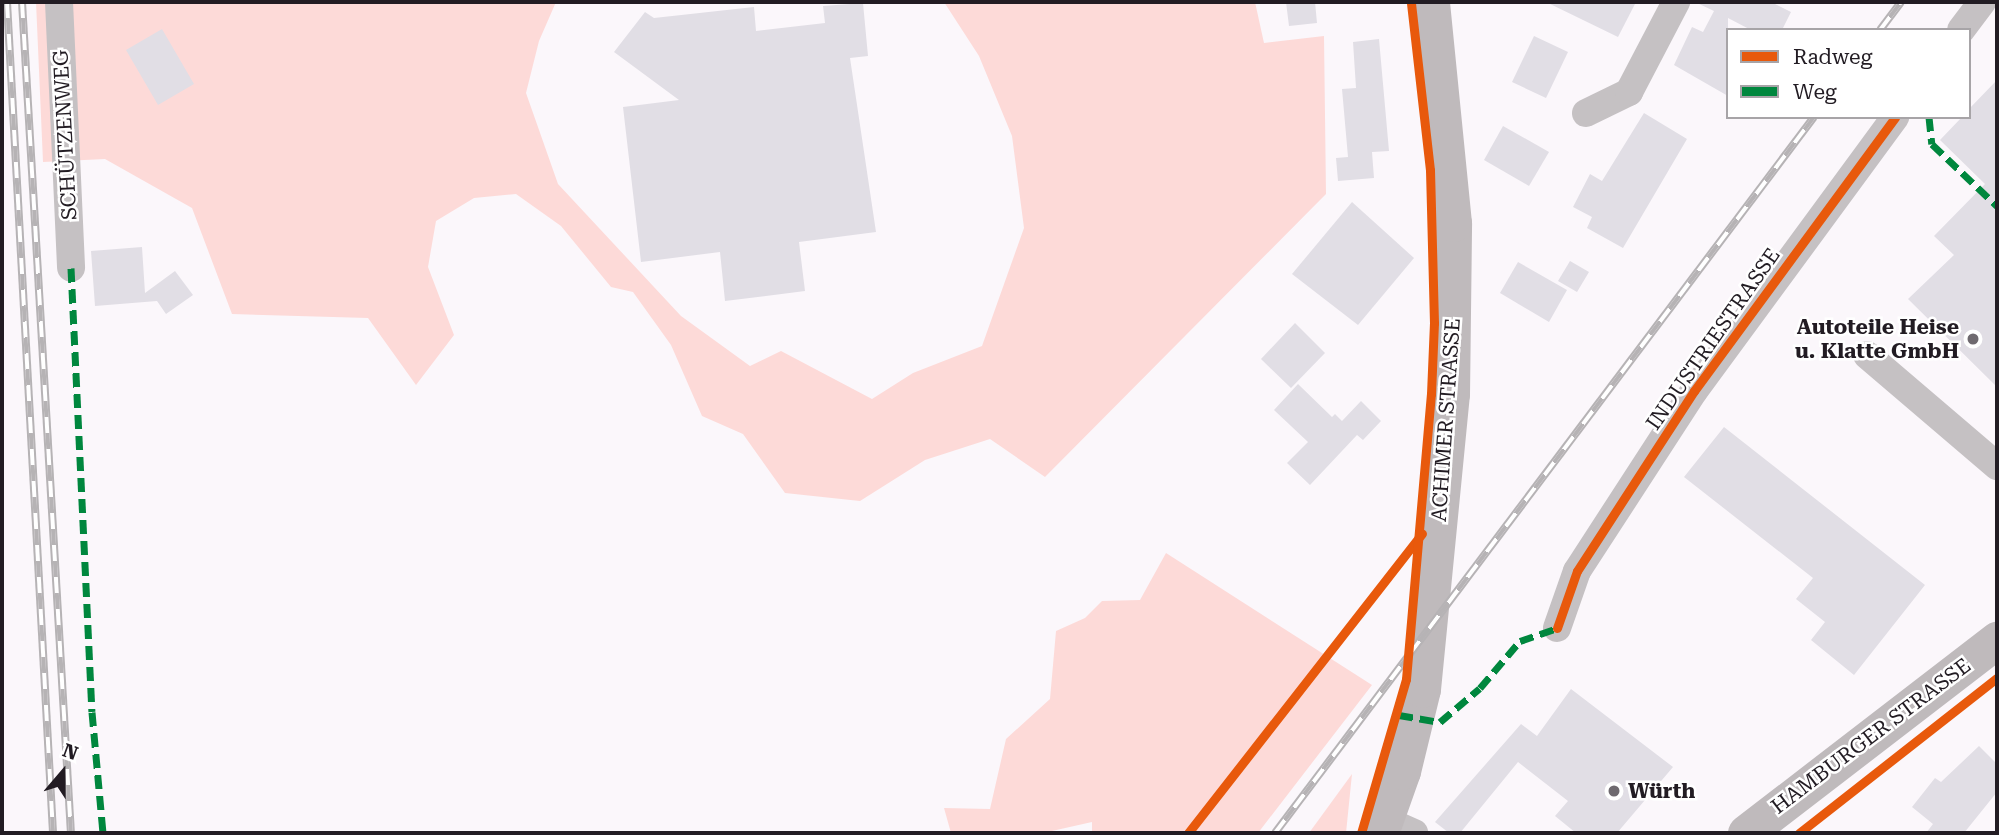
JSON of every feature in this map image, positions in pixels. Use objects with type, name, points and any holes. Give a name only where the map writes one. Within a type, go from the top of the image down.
[{"type":"main road","name":"ACHIMER STRASSE","points":[[1393,829],[1422,688],[1451,394],[1453,223],[1432,2]]},
{"type":"main road","name":"HAMBURGER STRASSE","points":[[1746,833],[1997,640]]},
{"type":"street","name":"SCHÜTZENWEG","points":[[59,2],[71,268]]},
{"type":"street","points":[[1586,113],[1629,92],[1676,2]]},
{"type":"street","points":[[1962,28],[1982,2]]},
{"type":"street","name":"INDUSTRIESTRASSE","points":[[1557,628],[1577,570],[1694,391],[1894,119]]},
{"type":"street","points":[[1867,355],[1997,466]]},
{"type":"shaded area","points":[[36,2],[556,2],[539,41],[526,93],[558,184],[681,316],[750,366],[781,351],[872,399],[913,373],[982,346],[1024,228],[1012,136],[979,56],[944,2],[1255,2],[1264,43],[1324,36],[1326,194],[1045,477],[990,439],[925,460],[860,501],[785,493],[743,434],[702,416],[671,345],[633,292],[611,287],[561,226],[516,194],[474,198],[436,221],[428,267],[454,335],[416,385],[368,318],[232,314],[192,208],[105,159],[43,162]]},
{"type":"shaded area","points":[[1166,553],[1372,685],[1258,833],[1092,833],[1092,822],[1043,833],[951,833],[944,808],[990,809],[1006,739],[1050,699],[1056,631],[1085,618],[1102,601],[1140,600]]},
{"type":"shaded area","points":[[1352,774],[1346,833],[1309,833]]},
{"type":"building","points":[[1286,2],[1315,2],[1317,23],[1289,26]]},
{"type":"building","points":[[1546,2],[1636,2],[1618,37]]},
{"type":"building","points":[[1695,2],[1771,2],[1791,12],[1783,28],[1747,28],[1728,18],[1726,95],[1674,65],[1692,27],[1703,32],[1714,11]]},
{"type":"building","points":[[863,3],[868,56],[850,58],[876,232],[799,242],[805,291],[725,301],[720,252],[641,262],[623,107],[679,100],[614,52],[645,12],[654,18],[754,7],[756,31],[825,23],[823,6]]},
{"type":"building","points":[[162,29],[194,84],[158,105],[126,50]]},
{"type":"building","points":[[1534,36],[1568,52],[1546,98],[1512,82]]},
{"type":"building","points":[[1379,39],[1389,151],[1372,152],[1374,178],[1338,181],[1336,158],[1348,157],[1342,89],[1356,88],[1353,42]]},
{"type":"building","name":"Autoteile Heise u. Klatte GmbH","points":[[1997,80],[1997,387],[1908,299],[1954,255],[1934,236],[1985,184],[1940,140],[1960,119],[1971,119],[1971,107]]},
{"type":"building","points":[[1644,113],[1687,139],[1623,248],[1587,228],[1592,217],[1573,207],[1590,174],[1602,181]]},
{"type":"building","points":[[1503,126],[1549,152],[1529,186],[1484,160]]},
{"type":"building","points":[[1352,202],[1414,258],[1358,325],[1292,274]]},
{"type":"building","points":[[142,247],[145,293],[175,271],[193,295],[166,314],[157,301],[95,306],[91,251]]},
{"type":"building","points":[[1570,261],[1589,272],[1577,292],[1558,281]]},
{"type":"building","points":[[1518,262],[1567,290],[1549,322],[1500,293]]},
{"type":"building","points":[[1295,323],[1325,353],[1291,388],[1261,359]]},
{"type":"building","points":[[1298,384],[1332,417],[1335,414],[1342,421],[1361,401],[1381,421],[1363,440],[1357,435],[1310,485],[1287,463],[1308,442],[1274,410]]},
{"type":"building","points":[[1724,427],[1925,585],[1854,675],[1811,640],[1825,622],[1796,599],[1813,578],[1684,477]]},
{"type":"building","points":[[1571,689],[1673,767],[1617,833],[1576,833],[1555,816],[1568,801],[1518,762],[1460,833],[1449,833],[1435,822],[1521,724],[1537,736]]},
{"type":"building","points":[[1979,746],[1997,764],[1997,792],[1964,833],[1926,833],[1933,824],[1912,807],[1935,778],[1941,782]]},
{"type":"railway","points":[[7,2],[53,833]]},
{"type":"railway","points":[[22,2],[71,833]]},
{"type":"railway","points":[[1882,28],[1901,2]]},
{"type":"railway","points":[[1275,833],[1812,119]]},
{"type":"marked path","points":[[1929,119],[1932,144],[1997,206]]},
{"type":"marked path","points":[[71,268],[92,712],[103,833]]},
{"type":"marked path","points":[[1399,715],[1440,722],[1480,688],[1520,641],[1557,628]]},
{"type":"cycle path","points":[[1361,833],[1406,679],[1431,394],[1434,323],[1430,170],[1411,2]]},
{"type":"cycle path","points":[[1557,628],[1577,571],[1694,391],[1894,119]]},
{"type":"cycle path","points":[[1188,833],[1422,533]]},
{"type":"cycle path","points":[[1799,833],[1997,678]]},
{"type":"place","name":"Autoteile Heise u. Klatte GmbH","points":[[1973,339]]},
{"type":"place","name":"Würth","points":[[1614,791]]}]
